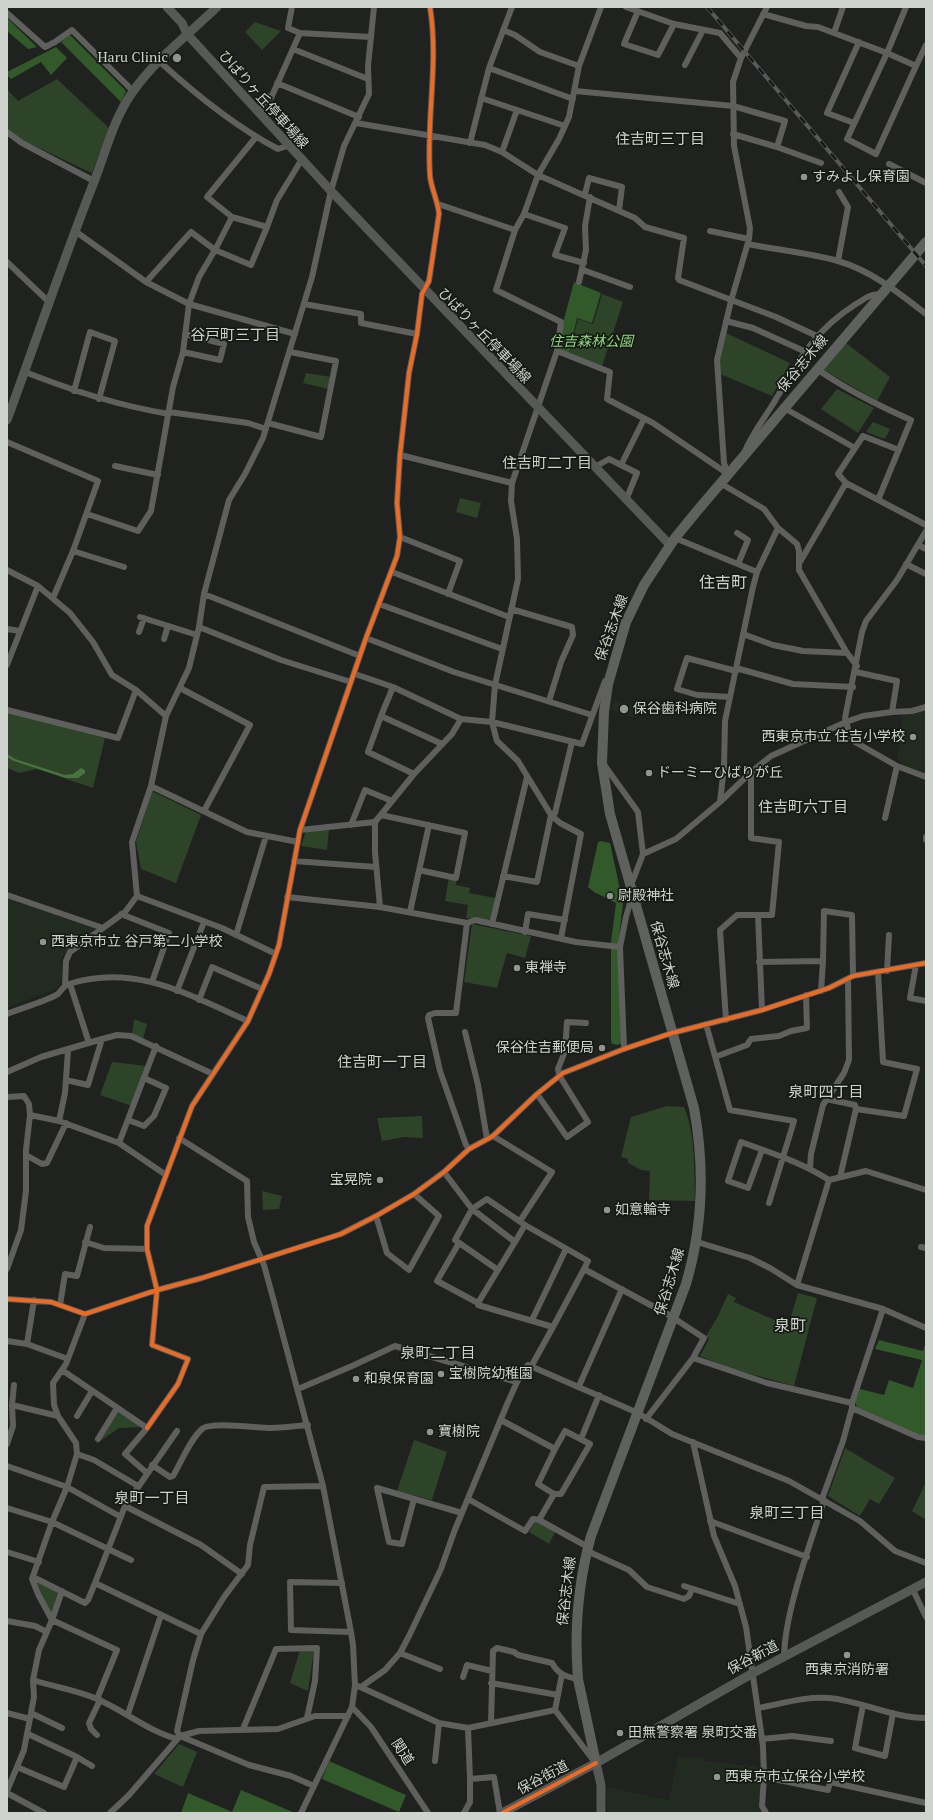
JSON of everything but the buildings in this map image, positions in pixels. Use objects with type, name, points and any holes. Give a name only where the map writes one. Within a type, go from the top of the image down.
[{"type":"main road","name":"ひばりヶ丘停車場線","points":[[167,7],[182,23],[187,34],[331,191],[626,500],[672,541]]},
{"type":"main road","points":[[7,420],[115,125],[133,91],[158,61],[217,7]]},
{"type":"main road","name":"保谷志木線","points":[[596,1763],[578,1678],[577,1611],[587,1549],[642,1416],[686,1284],[696,1242],[702,1198],[700,1146],[694,1108],[632,896],[610,814],[602,763],[604,712],[612,668],[626,622],[634,603],[672,541],[926,242]]},
{"type":"main road","name":"保谷新道","points":[[596,1763],[753,1673],[926,1582]]},
{"type":"main road","points":[[596,1763],[601,1785],[601,1813]]},
{"type":"main road","name":"保谷街道","points":[[501,1813],[596,1763]]},
{"type":"street","points":[[292,7],[288,28],[300,33],[371,37]]},
{"type":"street","points":[[89,1043],[68,985],[66,961],[70,952],[121,914],[137,896],[132,842],[151,786],[166,716],[189,668],[199,627],[204,594],[229,500],[245,474],[267,426],[312,277],[331,191],[344,146],[369,94],[368,79],[374,7]]},
{"type":"street","points":[[147,1473],[125,1454],[147,1428],[178,1384],[188,1359],[152,1346],[157,1290],[148,1249],[147,1226],[192,1106],[248,1021],[276,954],[300,830],[378,604],[392,572],[397,556],[400,537],[397,503],[408,373],[417,334],[422,294],[430,281],[439,214],[438,204],[430,178],[434,32],[430,7]]},
{"type":"street","points":[[470,143],[480,98],[489,68],[512,7]]},
{"type":"street","points":[[561,938],[581,834],[560,823],[551,815],[518,761],[497,741],[492,722],[495,685],[518,578],[517,539],[511,501],[512,483],[557,351],[561,322],[496,290],[515,230],[524,214],[538,175],[565,126],[575,91],[579,66],[601,7]]},
{"type":"street","points":[[626,7],[674,24],[720,33],[741,58]]},
{"type":"street","points":[[728,474],[724,463],[717,360],[731,301],[748,242],[750,228],[734,146],[733,82],[741,58],[767,7]]},
{"type":"street","points":[[834,33],[843,7]]},
{"type":"street","points":[[906,7],[848,139],[876,154],[926,45]]},
{"type":"street","points":[[638,11],[624,44],[658,55],[674,24]]},
{"type":"street","points":[[7,13],[45,47],[72,30],[133,91]]},
{"type":"street","points":[[763,14],[834,33],[887,53],[916,66]]},
{"type":"street","points":[[503,30],[515,34],[540,52],[579,66]]},
{"type":"street","points":[[685,65],[703,30]]},
{"type":"street","points":[[260,112],[267,96],[271,98],[300,33]]},
{"type":"street","points":[[854,123],[827,113],[859,42]]},
{"type":"street","points":[[293,49],[368,79]]},
{"type":"street","points":[[158,61],[207,103],[256,137],[278,149],[290,145]]},
{"type":"street","points":[[489,68],[573,98]]},
{"type":"street","points":[[277,83],[359,117]]},
{"type":"street","points":[[575,91],[733,106],[785,121],[777,147]]},
{"type":"street","points":[[480,98],[565,126]]},
{"type":"street","points":[[502,152],[517,110]]},
{"type":"street","points":[[356,123],[430,135],[470,143],[502,152],[538,175],[619,210],[635,218],[645,227],[684,238],[678,278],[679,280],[776,317],[816,336]]},
{"type":"street","points":[[7,132],[22,143],[94,181]]},
{"type":"street","points":[[733,134],[777,147],[821,163]]},
{"type":"street","points":[[256,137],[207,197],[232,217],[267,227]]},
{"type":"street","points":[[146,282],[191,232],[215,250],[251,265],[277,200],[302,159]]},
{"type":"street","points":[[889,164],[926,183]]},
{"type":"street","points":[[579,282],[586,250],[585,226],[588,178],[622,187],[619,210]]},
{"type":"street","points":[[838,261],[848,207],[839,192]]},
{"type":"street","points":[[438,204],[515,230]]},
{"type":"street","points":[[524,214],[565,228],[555,255],[630,287]]},
{"type":"street","points":[[87,514],[138,531],[151,511],[174,387],[183,352],[189,304],[198,277],[215,250],[232,217]]},
{"type":"street","points":[[75,231],[146,282],[189,304],[295,334]]},
{"type":"street","points":[[710,231],[748,242],[838,261],[870,274],[888,285],[926,314]]},
{"type":"street","points":[[7,262],[50,303]]},
{"type":"street","points":[[743,456],[749,439],[804,351],[816,336],[832,321],[852,307],[873,294],[881,295]]},
{"type":"street","points":[[304,304],[361,314],[361,323],[417,334]]},
{"type":"street","points":[[726,321],[753,328],[804,351]]},
{"type":"street","points":[[74,391],[90,332],[115,341],[99,399]]},
{"type":"street","points":[[183,352],[220,360],[224,344],[185,334]]},
{"type":"street","points":[[557,351],[610,372],[607,399],[644,419],[728,474]]},
{"type":"street","points":[[25,372],[99,399],[169,413],[248,423],[321,437],[336,361],[290,352]]},
{"type":"street","points":[[818,369],[840,385],[875,404],[911,420],[878,500]]},
{"type":"street","points":[[784,408],[855,448]]},
{"type":"street","points":[[621,465],[644,419]]},
{"type":"street","points":[[899,450],[863,436],[838,474],[846,484],[926,525]]},
{"type":"street","points":[[7,442],[98,481],[73,551],[53,598]]},
{"type":"street","points":[[400,455],[512,483]]},
{"type":"street","points":[[595,466],[609,459],[637,472],[626,500]]},
{"type":"street","points":[[115,466],[158,475]]},
{"type":"street","points":[[720,483],[764,509],[778,528],[796,544],[799,570],[856,669],[897,680],[892,712]]},
{"type":"street","points":[[799,564],[846,484]]},
{"type":"street","points":[[720,802],[724,767],[725,721],[756,572],[778,528]]},
{"type":"street","points":[[926,531],[906,564],[866,621],[862,632],[846,722],[850,736],[855,742],[897,766],[926,776]]},
{"type":"street","points":[[737,533],[748,540],[738,564]]},
{"type":"street","points":[[400,537],[460,561],[448,594]]},
{"type":"street","points":[[672,541],[738,564],[756,572]]},
{"type":"street","points":[[918,545],[926,548]]},
{"type":"street","points":[[73,551],[124,567]]},
{"type":"street","points":[[906,564],[926,574]]},
{"type":"street","points":[[7,570],[38,586],[70,613],[93,642],[112,675],[136,690],[166,716]]},
{"type":"street","points":[[392,572],[509,617]]},
{"type":"street","points":[[7,665],[38,586]]},
{"type":"street","points":[[204,594],[360,656]]},
{"type":"street","points":[[378,604],[502,649]]},
{"type":"street","points":[[511,609],[572,627],[573,635],[561,662],[549,701]]},
{"type":"street","points":[[139,632],[142,618],[197,635]]},
{"type":"street","points":[[164,639],[168,626]]},
{"type":"street","points":[[199,627],[281,660],[351,682]]},
{"type":"street","points":[[7,629],[20,631]]},
{"type":"street","points":[[743,634],[773,645],[803,651],[847,653]]},
{"type":"street","points":[[366,638],[454,672],[592,715]]},
{"type":"street","points":[[730,697],[697,695],[677,689],[687,658],[793,684],[853,687]]},
{"type":"street","points":[[355,674],[393,687],[461,719],[492,722],[582,744],[592,715],[612,668]]},
{"type":"street","points":[[393,687],[368,752],[414,774]]},
{"type":"street","points":[[180,688],[250,725],[204,811]]},
{"type":"street","points":[[7,710],[118,738],[136,690]]},
{"type":"street","points":[[642,854],[676,839],[771,756],[846,722],[863,716],[912,711],[926,707]]},
{"type":"street","points":[[381,716],[442,744]]},
{"type":"street","points":[[380,907],[376,867],[375,822],[414,774],[452,734],[461,719]]},
{"type":"street","points":[[503,876],[537,882],[551,815],[555,813],[572,742]]},
{"type":"street","points":[[602,763],[638,812],[642,854],[633,880],[629,884]]},
{"type":"street","points":[[885,818],[897,766]]},
{"type":"street","points":[[726,1020],[720,930],[737,914],[772,915],[779,842],[751,838],[751,772]]},
{"type":"street","points":[[492,924],[527,777]]},
{"type":"street","points":[[151,786],[247,832],[298,842]]},
{"type":"street","points":[[351,824],[365,790],[392,801]]},
{"type":"street","points":[[381,815],[465,833],[456,878],[419,870]]},
{"type":"street","points":[[300,830],[375,822]]},
{"type":"street","points":[[410,912],[429,825]]},
{"type":"street","points":[[236,935],[266,836]]},
{"type":"street","points":[[294,861],[376,867]]},
{"type":"street","points":[[7,895],[103,928]]},
{"type":"street","points":[[137,896],[236,935],[276,954]]},
{"type":"street","points":[[624,1049],[620,947],[632,896]]},
{"type":"street","points":[[287,897],[380,907],[467,922],[475,920],[576,942],[620,947]]},
{"type":"street","points":[[810,1168],[816,1130],[823,1105],[844,1073],[849,1060],[852,914],[824,911],[821,991]]},
{"type":"street","points":[[121,914],[169,933],[152,982]]},
{"type":"street","points":[[525,932],[528,914],[565,920]]},
{"type":"street","points":[[758,915],[762,1010]]},
{"type":"street","points":[[177,991],[204,922]]},
{"type":"street","points":[[467,922],[456,1013],[435,1013],[429,1015],[428,1018],[440,1071],[466,1145],[469,1149]]},
{"type":"street","points":[[887,971],[889,935]]},
{"type":"street","points":[[759,962],[823,961]]},
{"type":"street","points":[[7,1299],[34,1300],[60,1305],[85,1314],[157,1290],[260,1260],[341,1234],[414,1194],[444,1172],[469,1149],[490,1137],[559,1075],[624,1049],[672,1033],[762,1010],[821,991],[850,978],[926,963]]},
{"type":"street","points":[[916,965],[910,998],[926,1001]]},
{"type":"street","points":[[199,1000],[212,967],[262,989]]},
{"type":"street","points":[[856,1109],[904,1116],[917,1070],[883,1062],[878,972]]},
{"type":"street","points":[[7,1014],[58,994],[68,985],[92,979],[129,977],[152,982],[177,991],[248,1021]]},
{"type":"street","points":[[715,1057],[747,1045],[751,1039],[779,1036],[791,1031],[807,1028],[806,995]]},
{"type":"street","points":[[537,1094],[566,1136],[588,1122],[559,1075],[558,1069],[565,1051],[567,1022],[586,1023]]},
{"type":"street","points":[[706,1024],[730,1110],[794,1121],[769,1203]]},
{"type":"street","points":[[465,1032],[490,1137],[552,1172],[522,1223],[515,1242],[478,1303]]},
{"type":"street","points":[[7,1072],[41,1058],[118,1035],[131,1036],[156,1046],[213,1074]]},
{"type":"street","points":[[66,1080],[88,1085],[102,1039]]},
{"type":"street","points":[[119,1143],[156,1046]]},
{"type":"street","points":[[59,1120],[65,1093],[68,1050]]},
{"type":"street","points":[[128,1120],[144,1126],[154,1116],[166,1088],[144,1078]]},
{"type":"street","points":[[7,1097],[24,1096],[28,1104],[30,1115],[26,1156],[26,1191],[21,1227],[7,1269]]},
{"type":"street","points":[[826,1099],[855,1105],[856,1109],[840,1177]]},
{"type":"street","points":[[30,1115],[59,1120],[119,1143],[166,1175]]},
{"type":"street","points":[[26,1156],[42,1164],[47,1163],[66,1123]]},
{"type":"street","points":[[179,1138],[246,1180],[248,1217],[254,1242],[260,1260],[264,1265],[323,1486],[351,1632],[353,1645],[354,1685],[352,1707],[301,1813]]},
{"type":"street","points":[[762,1150],[748,1188],[728,1181],[741,1142],[810,1168],[829,1180],[866,1171],[926,1190]]},
{"type":"street","points":[[444,1172],[472,1209],[515,1242]]},
{"type":"street","points":[[797,1285],[829,1180]]},
{"type":"street","points":[[376,1216],[387,1253],[409,1270],[439,1216],[414,1194]]},
{"type":"street","points":[[498,1270],[455,1240],[472,1209],[478,1203],[490,1200],[522,1223],[588,1261],[532,1365]]},
{"type":"street","points":[[60,1305],[65,1274],[76,1276],[90,1227]]},
{"type":"street","points":[[86,1242],[104,1248],[148,1249]]},
{"type":"street","points":[[696,1242],[750,1258],[770,1268],[797,1285],[883,1309],[926,1328]]},
{"type":"street","points":[[459,1243],[437,1281],[478,1303],[478,1305],[553,1327]]},
{"type":"street","points":[[532,1320],[566,1249]]},
{"type":"street","points":[[584,1269],[622,1289],[704,1338],[693,1358],[642,1416]]},
{"type":"street","points":[[579,1386],[622,1289]]},
{"type":"street","points":[[27,1344],[34,1300]]},
{"type":"street","points":[[784,1657],[784,1643],[789,1622],[823,1500],[883,1309]]},
{"type":"street","points":[[85,1314],[68,1359],[53,1383],[54,1405],[58,1416],[76,1443],[77,1454],[67,1487],[52,1522],[32,1579],[52,1620],[117,1650],[89,1723],[91,1729],[97,1735]]},
{"type":"street","points":[[7,1341],[27,1344],[68,1359]]},
{"type":"street","points":[[298,1389],[395,1346],[517,1382]]},
{"type":"street","points":[[693,1358],[767,1383],[852,1405],[918,1437],[926,1438]]},
{"type":"street","points":[[362,1687],[385,1670],[400,1653],[441,1569],[468,1498],[517,1382],[528,1365],[532,1365],[599,1395],[642,1416],[672,1434],[763,1469],[789,1481],[860,1522],[895,1551],[926,1563]]},
{"type":"street","points":[[62,1370],[147,1428]]},
{"type":"street","points":[[7,1444],[13,1426],[12,1405],[14,1385]]},
{"type":"street","points":[[77,1416],[92,1391]]},
{"type":"street","points":[[581,1439],[599,1395]]},
{"type":"street","points":[[12,1405],[58,1416]]},
{"type":"street","points":[[98,1439],[117,1408]]},
{"type":"street","points":[[501,1420],[556,1449]]},
{"type":"street","points":[[152,1465],[170,1477],[173,1476],[192,1443],[202,1429],[207,1426],[239,1425],[270,1428],[308,1426]]},
{"type":"street","points":[[33,1577],[85,1602],[88,1600],[125,1506],[177,1431]]},
{"type":"street","points":[[565,1432],[590,1444],[561,1494],[554,1494],[538,1484],[556,1449],[565,1432]]},
{"type":"street","points":[[693,1442],[714,1536],[735,1586],[746,1627],[762,1739],[764,1777],[762,1806],[766,1813]]},
{"type":"street","points":[[77,1454],[94,1460],[138,1486]]},
{"type":"street","points":[[7,1466],[67,1487],[121,1517]]},
{"type":"street","points":[[178,1737],[178,1722],[201,1634],[224,1597],[248,1565],[250,1545],[264,1487],[323,1486]]},
{"type":"street","points":[[414,1499],[402,1544],[389,1542],[378,1488],[462,1513]]},
{"type":"street","points":[[539,1520],[554,1494]]},
{"type":"street","points":[[468,1498],[525,1531],[532,1519],[539,1520],[587,1549],[629,1570],[647,1587],[684,1599],[689,1596],[692,1589]]},
{"type":"street","points":[[125,1506],[201,1545],[242,1574]]},
{"type":"street","points":[[7,1508],[52,1522],[131,1560]]},
{"type":"street","points":[[710,1521],[807,1557]]},
{"type":"street","points":[[7,1552],[39,1562]]},
{"type":"street","points":[[342,1583],[290,1582],[291,1630],[351,1632]]},
{"type":"street","points":[[95,1583],[201,1634]]},
{"type":"street","points":[[684,1586],[740,1604]]},
{"type":"street","points":[[913,1590],[926,1617]]},
{"type":"street","points":[[44,1813],[7,1792],[28,1734],[34,1697],[33,1680],[39,1650],[52,1620],[62,1591]]},
{"type":"street","points":[[128,1714],[161,1615]]},
{"type":"street","points":[[7,1621],[35,1626],[47,1632]]},
{"type":"street","points":[[243,1729],[276,1649],[317,1648],[315,1681],[307,1718]]},
{"type":"street","points":[[491,1723],[493,1651],[497,1648],[514,1652],[518,1655],[552,1663],[557,1671],[562,1674],[578,1678]]},
{"type":"street","points":[[400,1653],[440,1669]]},
{"type":"street","points":[[463,1677],[467,1666],[492,1671]]},
{"type":"street","points":[[554,1710],[562,1674]]},
{"type":"street","points":[[33,1680],[98,1700],[128,1714],[160,1734],[178,1737],[249,1765],[291,1776],[314,1786]]},
{"type":"street","points":[[491,1683],[558,1696]]},
{"type":"street","points":[[354,1685],[362,1687],[439,1723],[468,1728],[554,1710]]},
{"type":"street","points":[[758,1708],[812,1698],[830,1698],[893,1713],[926,1718]]},
{"type":"street","points":[[863,1705],[855,1748],[885,1756],[893,1713]]},
{"type":"street","name":"関道","points":[[352,1707],[374,1732],[428,1813]]},
{"type":"street","points":[[554,1710],[596,1763]]},
{"type":"street","points":[[7,1713],[31,1716],[62,1728]]},
{"type":"street","points":[[110,1813],[145,1777],[178,1737],[199,1731],[278,1729],[307,1718],[348,1716]]},
{"type":"street","points":[[435,1761],[439,1723]]},
{"type":"street","points":[[464,1813],[470,1802],[468,1728]]},
{"type":"street","points":[[28,1734],[77,1757],[92,1766]]},
{"type":"street","points":[[762,1739],[792,1736],[831,1741]]},
{"type":"street","points":[[17,1767],[64,1787],[77,1757]]},
{"type":"street","points":[[470,1779],[494,1777],[501,1813]]},
{"type":"street","points":[[764,1777],[828,1790],[830,1782],[926,1803]]},
{"type":"shaded area","points":[[7,18],[37,47],[28,49],[7,31]]},
{"type":"shaded area","points":[[70,35],[126,91],[121,102],[61,42]]},
{"type":"shaded area","points":[[56,47],[67,58],[51,75],[41,62],[11,79],[7,75],[7,72]]},
{"type":"shaded area","points":[[574,282],[601,293],[592,323],[577,318],[569,353],[556,348]]},
{"type":"shaded area","name":"保谷歯科病院","points":[[614,700],[638,708],[634,718],[611,710]]},
{"type":"shaded area","name":"西東京市立 住吉小学校","points":[[926,710],[926,774],[907,767],[897,760],[902,715],[913,714]]},
{"type":"shaded area","points":[[7,754],[15,759],[65,775],[73,774],[81,768],[85,770],[85,773],[78,778],[66,778],[14,761],[7,757]]},
{"type":"shaded area","points":[[601,841],[610,843],[623,903],[619,937],[621,1043],[618,1045],[612,1044],[611,1040],[611,942],[616,903],[594,892],[588,887],[598,842]]},
{"type":"shaded area","name":"西東京市立 谷戸第二小学校","points":[[7,898],[95,929],[63,956],[61,961],[62,980],[58,988],[7,1008]]},
{"type":"shaded area","points":[[879,1340],[923,1351],[926,1341],[926,1435],[918,1434],[857,1407],[855,1402],[860,1389],[884,1395],[889,1380],[913,1388],[922,1360],[875,1349]]},
{"type":"shaded area","name":"西東京市立保谷小学校","points":[[678,1756],[704,1758],[704,1761],[761,1767],[759,1803],[764,1813],[607,1813],[606,1787],[669,1800]]},
{"type":"shaded area","points":[[329,1761],[406,1795],[399,1812],[322,1779]]},
{"type":"shaded area","points":[[241,1790],[295,1813],[181,1813],[188,1793],[232,1812]]},
{"type":"green space","points":[[255,22],[281,31],[262,50],[245,32]]},
{"type":"green space","points":[[57,79],[109,128],[92,173],[7,133],[7,89],[18,101]]},
{"type":"green space","name":"住吉森林公園","points":[[602,294],[623,302],[602,366],[569,353],[578,319],[593,324]]},
{"type":"green space","points":[[726,333],[790,363],[772,396],[718,373],[719,358]]},
{"type":"green space","points":[[846,343],[890,377],[877,401],[822,369]]},
{"type":"green space","points":[[306,373],[331,377],[329,389],[303,383]]},
{"type":"green space","points":[[837,389],[874,408],[858,433],[821,409]]},
{"type":"green space","points":[[873,422],[890,429],[885,439],[866,432]]},
{"type":"green space","points":[[460,498],[481,503],[477,518],[456,512]]},
{"type":"green space","points":[[7,712],[105,738],[93,788],[37,769],[19,773],[7,768]]},
{"type":"green space","points":[[152,791],[201,815],[176,883],[141,869],[136,842]]},
{"type":"green space","points":[[329,829],[327,850],[301,846],[306,831]]},
{"type":"green space","points":[[449,877],[456,879],[456,885],[470,888],[469,893],[495,898],[491,919],[488,921],[466,918],[468,905],[445,901]]},
{"type":"green space","points":[[472,924],[531,936],[525,958],[507,953],[497,988],[464,982]]},
{"type":"green space","points":[[134,1019],[147,1024],[143,1039],[132,1034]]},
{"type":"green space","points":[[112,1062],[146,1066],[132,1106],[100,1095]]},
{"type":"green space","points":[[667,1106],[684,1107],[688,1118],[694,1153],[695,1201],[649,1200],[650,1171],[641,1170],[628,1163],[628,1159],[621,1157],[631,1117]]},
{"type":"green space","points":[[422,1116],[423,1138],[404,1137],[382,1141],[377,1118]]},
{"type":"green space","points":[[262,1191],[282,1196],[279,1209],[263,1210]]},
{"type":"green space","points":[[798,1293],[817,1298],[794,1386],[726,1367],[700,1356],[709,1339],[706,1336],[717,1318],[728,1294],[736,1298],[734,1302],[788,1326]]},
{"type":"green space","points":[[118,1411],[142,1427],[119,1428],[96,1444]]},
{"type":"green space","points":[[414,1440],[447,1452],[432,1500],[397,1491]]},
{"type":"green space","points":[[845,1448],[895,1478],[879,1504],[870,1499],[860,1516],[828,1496]]},
{"type":"green space","points":[[926,1482],[926,1520],[912,1511]]},
{"type":"green space","points":[[534,1523],[538,1523],[555,1532],[549,1544],[529,1532]]},
{"type":"green space","points":[[33,1577],[62,1591],[52,1620]]},
{"type":"green space","points":[[314,1649],[308,1691],[290,1683],[300,1650]]},
{"type":"green space","points":[[179,1744],[197,1752],[183,1787],[154,1774]]},
{"type":"railway","points":[[707,7],[926,266]]},
{"type":"cycle path","points":[[147,1428],[178,1384],[188,1359],[152,1345],[157,1290],[147,1249],[147,1226],[192,1106],[248,1021],[269,974],[279,945],[300,830],[366,638],[397,556],[400,537],[397,503],[400,455],[409,373],[417,334],[422,294],[429,281],[439,214],[430,176],[429,155],[433,70],[430,7]]},
{"type":"cycle path","points":[[7,1299],[51,1302],[85,1314],[157,1290],[202,1278],[341,1234],[414,1194],[444,1172],[469,1149],[493,1136],[537,1094],[563,1073],[624,1049],[672,1033],[762,1010],[829,988],[853,976],[926,963]]},
{"type":"cycle path","points":[[502,1813],[596,1763]]},
{"type":"place","name":"Haru Clinic","points":[[177,58]]},
{"type":"place","name":"すみよし保育園","points":[[804,177]]},
{"type":"place","name":"保谷歯科病院","points":[[624,709]]},
{"type":"place","name":"西東京市立 住吉小学校","points":[[913,737]]},
{"type":"place","name":"ドーミーひばりが丘","points":[[649,773]]},
{"type":"place","name":"尉殿神社","points":[[610,896]]},
{"type":"place","name":"西東京市立 谷戸第二小学校","points":[[43,942]]},
{"type":"place","name":"東禅寺","points":[[517,968]]},
{"type":"place","name":"保谷住吉郵便局","points":[[602,1048]]},
{"type":"place","name":"宝晃院","points":[[380,1180]]},
{"type":"place","name":"如意輪寺","points":[[607,1210]]},
{"type":"place","name":"宝樹院幼稚園","points":[[441,1374]]},
{"type":"place","name":"和泉保育園","points":[[356,1379]]},
{"type":"place","name":"寶樹院","points":[[430,1432]]},
{"type":"place","name":"西東京消防署","points":[[847,1655]]},
{"type":"place","name":"田無警察署 泉町交番","points":[[620,1733]]},
{"type":"place","name":"西東京市立保谷小学校","points":[[717,1777]]},
{"type":"district","name":"住吉町三丁目","points":[[660,140]]},
{"type":"district","name":"谷戸町三丁目","points":[[235,336]]},
{"type":"district","name":"住吉町二丁目","points":[[547,464]]},
{"type":"district","name":"住吉町","points":[[723,583]]},
{"type":"district","name":"住吉町六丁目","points":[[803,808]]},
{"type":"district","name":"住吉町一丁目","points":[[382,1063]]},
{"type":"district","name":"泉町四丁目","points":[[826,1093]]},
{"type":"district","name":"泉町","points":[[790,1326]]},
{"type":"district","name":"泉町二丁目","points":[[438,1354]]},
{"type":"district","name":"泉町一丁目","points":[[152,1499]]},
{"type":"district","name":"泉町三丁目","points":[[787,1514]]}]
